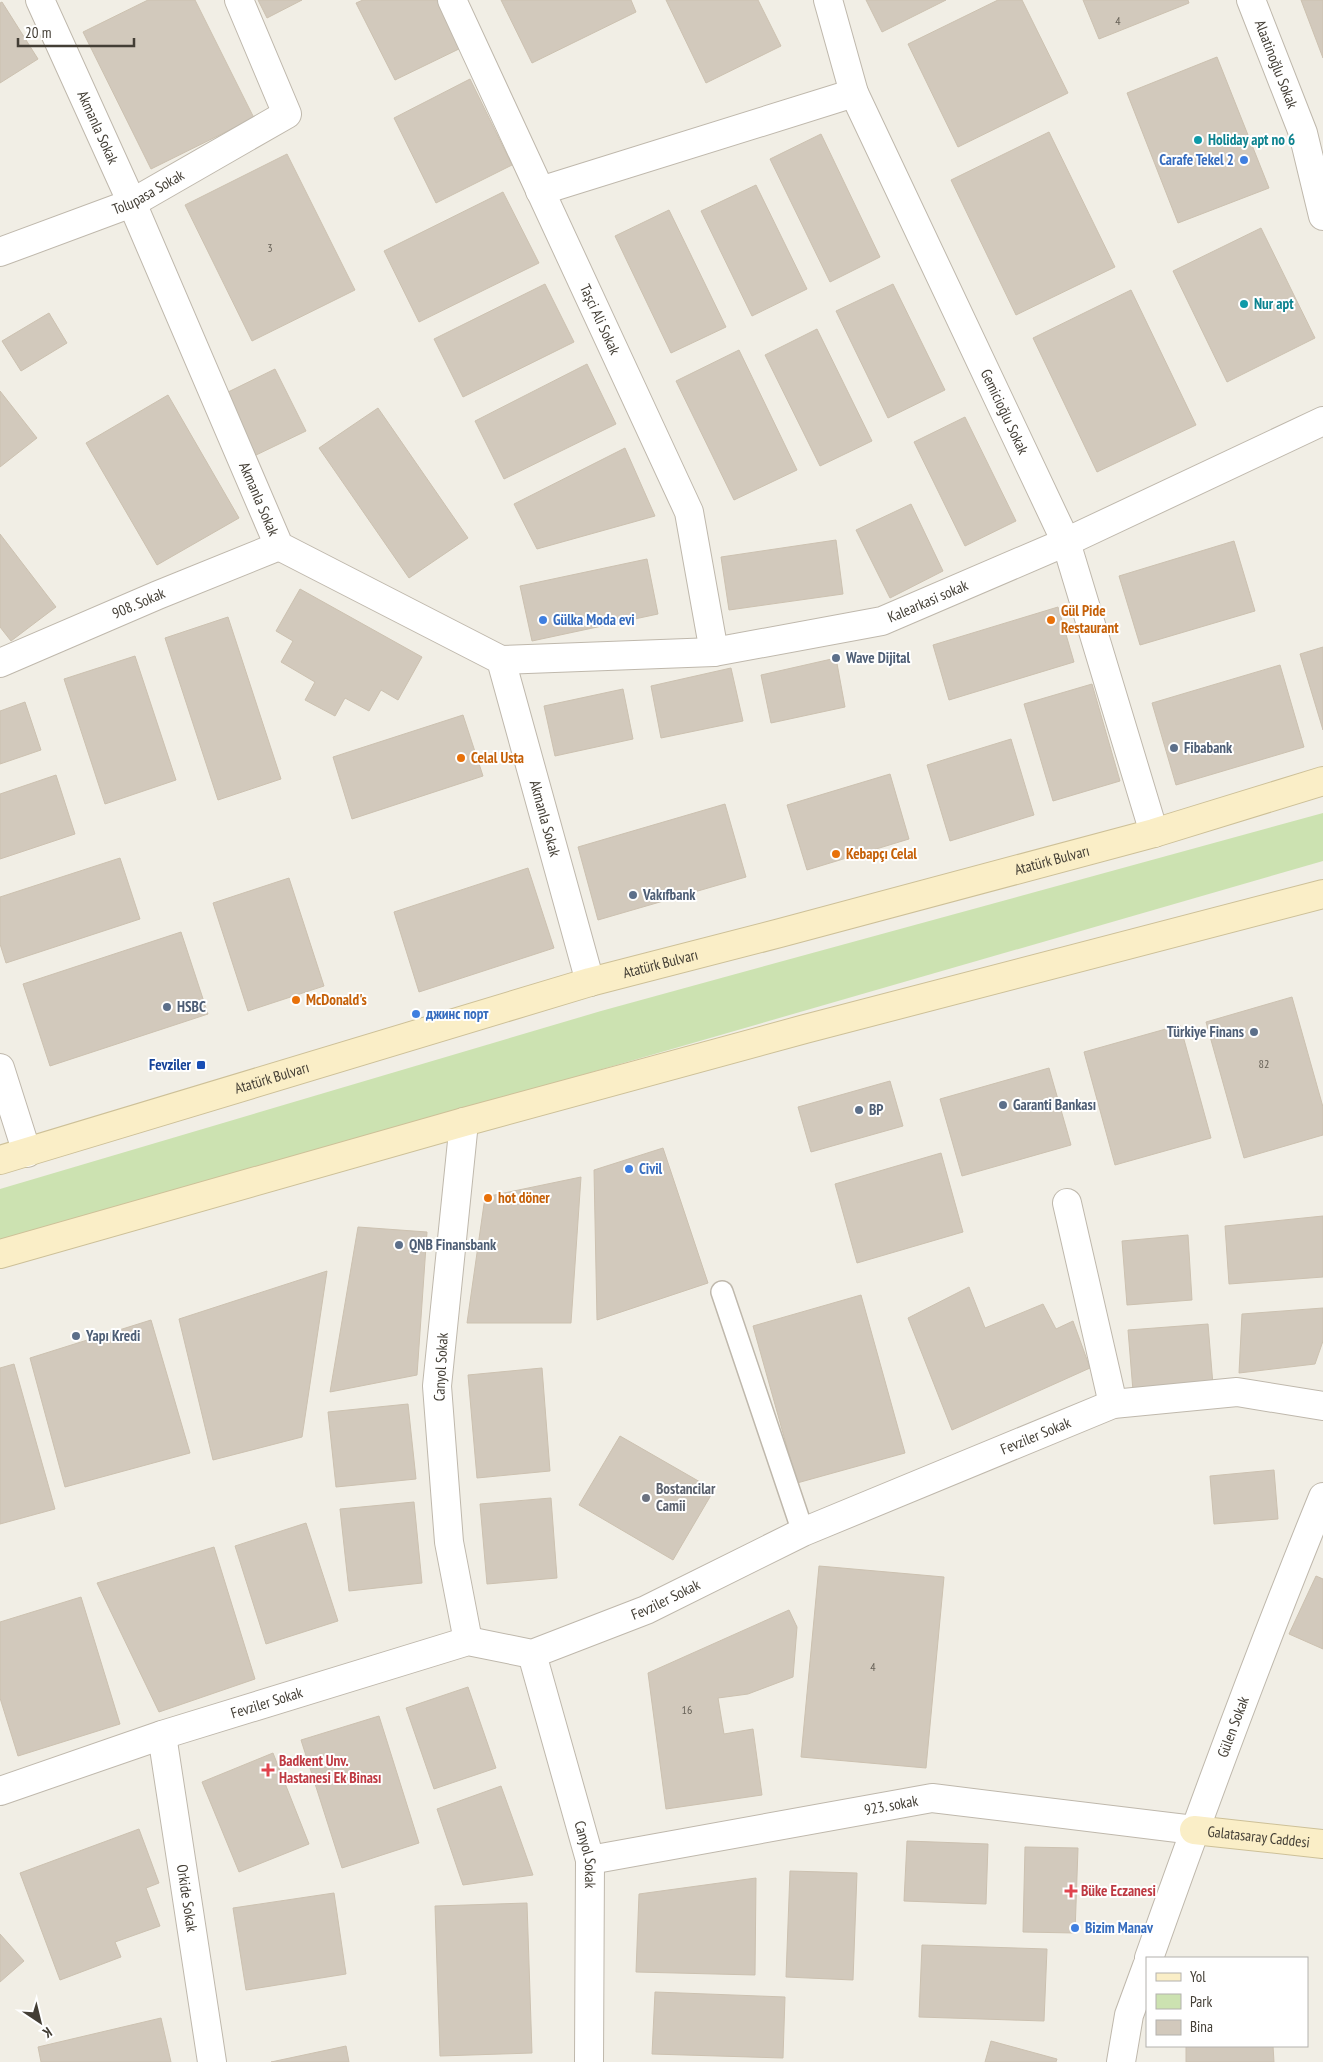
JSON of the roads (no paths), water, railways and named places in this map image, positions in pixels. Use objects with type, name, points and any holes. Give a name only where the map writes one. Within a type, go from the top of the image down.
[{"type":"street","name":"Akmanla Sokak","points":[[40,0],[132,203],[279,546],[501,660],[590,982]]},
{"type":"street","name":"Tolupasa Sokak","points":[[0,252],[132,203],[287,114],[239,0]]},
{"type":"street","name":"Taşci Ali Sokak","points":[[452,0],[689,512],[714,652]]},
{"type":"street","name":"Gemicioğlu Sokak","points":[[828,0],[854,93],[1066,542],[1154,833]]},
{"type":"street","name":"Alaatinoğlu Sokak","points":[[1251,0],[1313,130],[1323,216]]},
{"type":"street","points":[[540,191],[854,93]]},
{"type":"street","name":"Kalearkasi sokak","points":[[501,660],[714,652],[882,621],[1066,542],[1323,421]]},
{"type":"street","name":"908. Sokak","points":[[0,663],[158,595],[279,546]]},
{"type":"street","name":"Atatürk Bulvarı","points":[[0,1160],[590,982],[789,931],[1154,833],[1323,781]]},
{"type":"street","points":[[0,1254],[464,1122],[805,1029],[1323,894]]},
{"type":"street","points":[[0,1068],[27,1153]]},
{"type":"street","name":"Canyol Sokak","points":[[464,1122],[437,1386],[449,1542],[468,1641]]},
{"type":"street","points":[[1067,1203],[1113,1404]]},
{"type":"street","name":"Fevziler Sokak","points":[[0,1791],[162,1735],[468,1641],[532,1654],[646,1610],[803,1532],[1113,1404],[1237,1392],[1323,1406]]},
{"type":"street","name":"Gülen Sokak","points":[[1149,1957],[1194,1830],[1283,1595],[1323,1497]]},
{"type":"street","name":"Canyol Sokak","points":[[532,1654],[590,1860],[590,2062]]},
{"type":"street","name":"Orkide Sokak","points":[[162,1735],[212,2062]]},
{"type":"street","name":"923. sokak","points":[[590,1860],[932,1798],[1194,1830]]},
{"type":"street","name":"Galatasaray Caddesi","points":[[1194,1830],[1323,1844]]},
{"type":"street","points":[[1121,2062],[1130,2015],[1146,1969]]},
{"type":"lane","points":[[722,1292],[803,1532]]},
{"type":"place","name":"Holiday apt no 6","points":[[1198,140]]},
{"type":"place","name":"Carafe Tekel 2","points":[[1244,160]]},
{"type":"place","name":"Nur apt","points":[[1244,304]]},
{"type":"place","name":"Gülka Moda evi","points":[[543,620]]},
{"type":"place","name":"Gül Pide Restaurant","points":[[1051,620]]},
{"type":"place","name":"Wave Dijital","points":[[836,658]]},
{"type":"place","name":"Fibabank","points":[[1174,748]]},
{"type":"place","name":"Celal Usta","points":[[461,758]]},
{"type":"place","name":"Kebapçı Celal","points":[[836,854]]},
{"type":"place","name":"Vakıfbank","points":[[633,895]]},
{"type":"place","name":"McDonald's","points":[[296,1000]]},
{"type":"place","name":"HSBC","points":[[167,1007]]},
{"type":"place","name":"джинс порт","points":[[416,1014]]},
{"type":"place","name":"Türkiye Finans","points":[[1254,1032]]},
{"type":"place","name":"Fevziler","points":[[201,1065]]},
{"type":"place","name":"Garanti Bankası","points":[[1003,1105]]},
{"type":"place","name":"BP","points":[[859,1110]]},
{"type":"place","name":"Civil","points":[[629,1169]]},
{"type":"place","name":"hot döner","points":[[488,1198]]},
{"type":"place","name":"QNB Finansbank","points":[[399,1245]]},
{"type":"place","name":"Yapı Kredi","points":[[76,1336]]},
{"type":"place","name":"Bostancilar Camii","points":[[646,1498]]},
{"type":"place","name":"Badkent Unv. Hastanesi Ek Binası","points":[[268,1770]]},
{"type":"place","name":"Büke Eczanesi","points":[[1071,1891]]},
{"type":"place","name":"Bizim Manav","points":[[1075,1928]]}]
